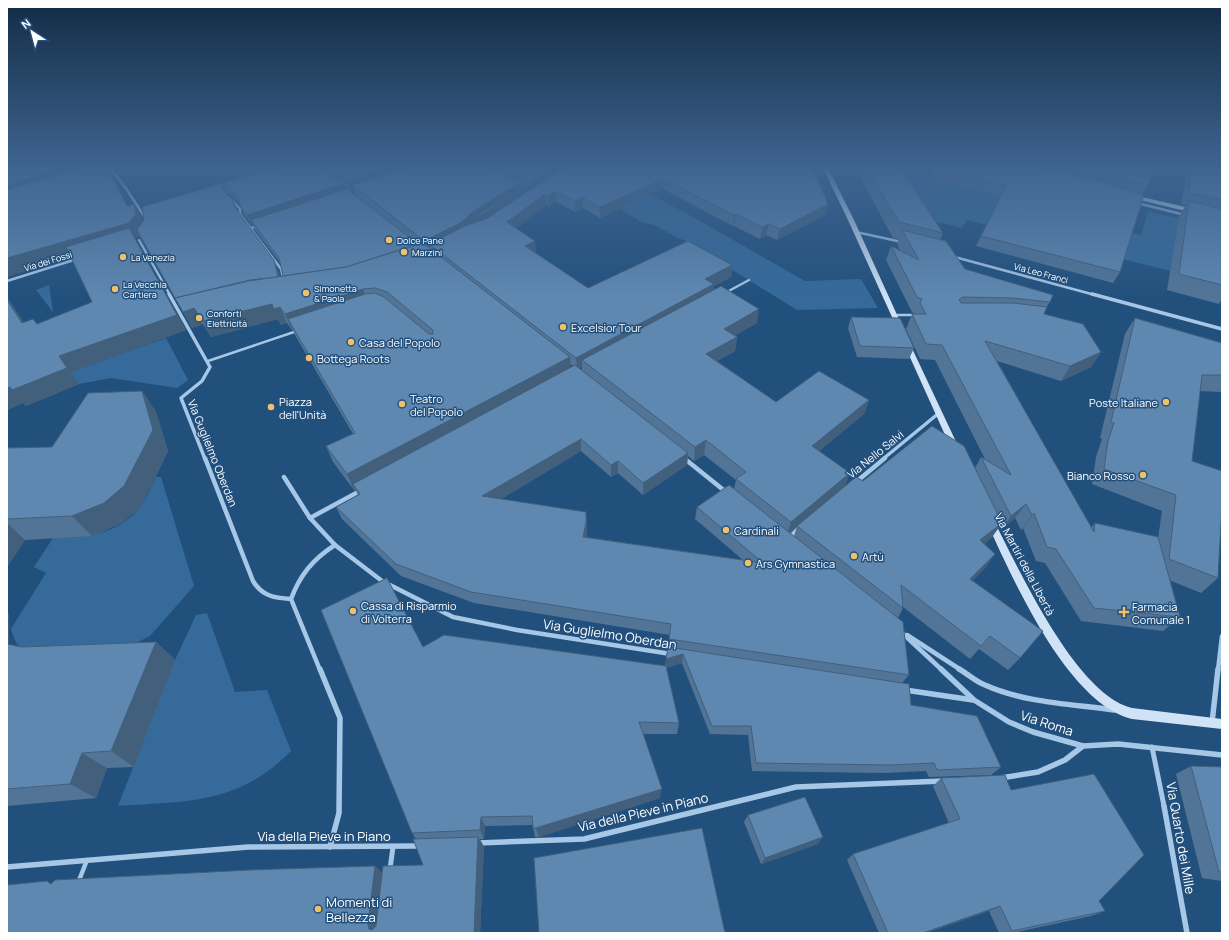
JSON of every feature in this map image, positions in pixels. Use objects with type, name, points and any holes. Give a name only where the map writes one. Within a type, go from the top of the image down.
[{"type":"main road","points":[[845,210],[959,456]]},
{"type":"main road","points":[[1188,210],[1199,212]]},
{"type":"main road","name":"Via Martiri della Libertà","points":[[986,513],[1026,593],[1059,648],[1075,669],[1097,693],[1113,706],[1124,711],[1217,724]]},
{"type":"street","points":[[139,210],[147,222]]},
{"type":"street","points":[[240,210],[240,214],[281,269],[285,289]]},
{"type":"street","points":[[1169,210],[1186,215]]},
{"type":"street","points":[[251,228],[266,224]]},
{"type":"street","points":[[856,232],[904,243]]},
{"type":"street","points":[[132,243],[142,237]]},
{"type":"street","points":[[139,240],[208,361]]},
{"type":"street","name":"Via Leo Franci","points":[[947,254],[1222,329]]},
{"type":"street","name":"Via dei Fossi","points":[[7,282],[84,257]]},
{"type":"street","points":[[721,295],[749,280]]},
{"type":"street","points":[[179,312],[186,311]]},
{"type":"street","name":"Via Guglielmo Oberdan","points":[[208,361],[210,367],[209,373],[203,381],[181,398],[257,588],[270,597],[291,599]]},
{"type":"street","name":"Via Nello Salvi","points":[[854,483],[939,413]]},
{"type":"street","points":[[679,455],[732,497]]},
{"type":"street","name":"Via Guglielmo Oberdan","points":[[284,477],[310,518],[335,545],[382,581],[453,617],[517,630],[674,655]]},
{"type":"street","points":[[310,518],[367,487]]},
{"type":"street","points":[[787,540],[806,523]]},
{"type":"street","points":[[783,536],[794,544]]},
{"type":"street","points":[[330,847],[339,813],[340,718],[291,599],[294,589],[308,566],[320,554],[335,545]]},
{"type":"street","name":"Via Roma","points":[[1124,711],[1052,701],[995,689],[984,685],[898,629],[974,700],[1009,722],[1033,732],[1083,746],[1118,744],[1222,755]]},
{"type":"street","points":[[1217,724],[1222,636]]},
{"type":"street","points":[[895,689],[974,700]]},
{"type":"street","points":[[991,779],[1038,772],[1065,760],[1083,746]]},
{"type":"street","name":"Via Quarto dei Mille","points":[[1152,747],[1186,933]]},
{"type":"street","name":"Via della Pieve in Piano","points":[[472,844],[584,839],[796,787],[952,781]]},
{"type":"street","name":"Via della Pieve in Piano","points":[[7,867],[248,847],[393,847],[425,845]]},
{"type":"street","points":[[390,874],[393,847]]},
{"type":"lane","points":[[894,315],[914,315]]},
{"type":"lane","points":[[208,361],[303,329]]},
{"type":"lane","points":[[76,889],[87,860]]},
{"type":"shaded area","points":[[622,210],[680,210],[805,281],[861,279],[878,308],[797,310],[684,240],[655,225],[641,222]]},
{"type":"shaded area","points":[[920,210],[1039,210],[1141,235],[1148,212],[1179,218],[1170,271],[967,220],[962,228],[926,219]]},
{"type":"shaded area","points":[[49,285],[53,312],[36,290]]},
{"type":"shaded area","points":[[166,338],[188,380],[177,388],[111,378],[79,384],[71,372]]},
{"type":"shaded area","points":[[156,477],[161,477],[194,586],[150,636],[134,644],[26,653],[16,642],[11,629],[46,573],[34,567],[53,538],[101,533],[122,524],[131,517],[142,504],[147,497]]},
{"type":"shaded area","points":[[207,613],[235,692],[267,690],[291,751],[271,769],[251,782],[231,791],[189,801],[118,806],[175,660],[196,615]]},
{"type":"building","points":[[7,210],[135,210],[136,214],[129,223],[7,258]]},
{"type":"building","points":[[142,210],[237,210],[274,260],[278,277],[250,280],[175,298],[137,230],[144,220]]},
{"type":"building","points":[[244,210],[263,210],[247,215]]},
{"type":"building","points":[[282,210],[374,210],[418,244],[346,267],[283,276],[279,258],[251,220]]},
{"type":"building","points":[[385,210],[476,210],[462,222],[424,241]]},
{"type":"building","points":[[486,210],[489,210],[483,214],[473,218]]},
{"type":"building","points":[[500,210],[523,210],[507,222],[535,241],[525,246],[588,288],[688,241],[732,265],[705,279],[714,284],[576,358],[429,244],[465,226],[486,219]]},
{"type":"building","points":[[724,210],[817,210],[780,229],[769,224],[762,227],[736,214],[734,215]]},
{"type":"building","points":[[892,210],[928,210],[943,233],[899,222]]},
{"type":"building","points":[[994,210],[1139,210],[1120,272],[981,236]]},
{"type":"building","points":[[1188,210],[1222,210],[1222,285],[1179,274]]},
{"type":"building","points":[[129,228],[177,315],[59,356],[67,368],[12,390],[10,387],[7,388],[7,300],[22,323],[33,319],[37,324],[92,302],[66,247]]},
{"type":"building","points":[[902,230],[946,241],[965,269],[1053,295],[1050,302],[1013,298],[962,297],[959,300],[961,303],[1013,303],[1047,307],[1044,314],[1083,324],[1101,352],[1070,366],[985,341],[1094,532],[1095,523],[1158,537],[1180,617],[1094,608],[1056,549],[1047,547],[1034,513],[1032,515],[1026,504],[1011,516],[981,457],[1011,475],[942,345],[926,344],[912,314],[926,314],[920,303],[922,299],[917,297],[891,246],[919,260]]},
{"type":"building","points":[[423,243],[570,357],[347,474],[326,446],[355,433],[288,319],[365,294],[375,293],[384,297],[429,334],[433,334],[433,330],[387,292],[375,288],[363,289],[285,314],[280,307],[274,309],[272,304],[203,321],[194,308],[183,312],[175,298],[249,281],[346,267]]},
{"type":"building","points":[[721,286],[759,309],[724,329],[737,337],[706,354],[776,402],[819,371],[869,400],[812,446],[850,473],[791,522],[736,479],[746,472],[706,440],[695,447],[582,360]]},
{"type":"building","points":[[851,317],[900,318],[914,348],[860,346]]},
{"type":"building","points":[[1135,318],[1222,343],[1222,375],[1202,375],[1192,461],[1222,471],[1222,505],[1218,578],[1169,559],[1176,495],[1104,469],[1108,441],[1114,423],[1111,422]]},
{"type":"building","points":[[575,365],[688,453],[643,483],[618,461],[611,465],[581,439],[482,496],[586,512],[586,523],[583,537],[763,563],[697,507],[729,485],[903,622],[909,675],[669,639],[671,624],[471,592],[396,564],[336,507],[360,494],[353,484]]},
{"type":"building","points":[[142,391],[153,430],[124,486],[104,503],[72,516],[7,519],[7,448],[52,447],[88,393]]},
{"type":"building","points":[[932,426],[964,446],[1002,523],[980,540],[995,554],[970,579],[1043,631],[1020,658],[990,636],[981,646],[901,585],[903,608],[797,526],[856,477],[863,481]]},
{"type":"building","points":[[387,578],[423,647],[444,635],[666,666],[679,723],[639,722],[662,789],[536,828],[533,828],[532,816],[481,817],[480,830],[412,833],[321,610]]},
{"type":"building","points":[[156,642],[111,751],[82,753],[70,784],[7,789],[7,644],[22,647]]},
{"type":"building","points":[[668,647],[909,684],[911,705],[977,716],[1001,767],[937,770],[934,763],[890,765],[756,763],[751,726],[712,726],[683,654],[666,659]]},
{"type":"building","points":[[1191,766],[1222,767],[1222,872],[1219,872]]},
{"type":"building","points":[[1094,774],[1144,855],[1099,901],[1105,911],[1012,931],[1000,906],[923,933],[888,933],[853,854],[960,819],[941,778],[1005,775],[1011,790]]},
{"type":"building","points":[[805,797],[823,837],[765,858],[748,815]]},
{"type":"building","points":[[702,828],[725,933],[539,933],[534,858]]},
{"type":"building","points":[[478,837],[474,933],[7,933],[7,885],[47,881],[51,884],[55,880],[250,870],[375,866],[368,925],[369,929],[372,930],[376,926],[383,866],[423,865],[413,839]]},
{"type":"place","name":"Dolce Pane","points":[[389,240]]},
{"type":"place","name":"Marzini","points":[[404,252]]},
{"type":"place","name":"La Venezia","points":[[123,257]]},
{"type":"place","name":"La Vecchia Cartiera","points":[[115,289]]},
{"type":"place","name":"Simonetta & Paola","points":[[306,293]]},
{"type":"place","name":"Conforti Elettricità","points":[[199,318]]},
{"type":"place","name":"Excelsior Tour","points":[[563,327]]},
{"type":"place","name":"Casa del Popolo","points":[[351,342]]},
{"type":"place","name":"Bottega Roots","points":[[309,358]]},
{"type":"place","name":"Poste Italiane","points":[[1166,402]]},
{"type":"place","name":"Teatro del Popolo","points":[[402,404]]},
{"type":"place","name":"Piazza dell'Unità","points":[[271,407]]},
{"type":"place","name":"Bianco Rosso","points":[[1143,475]]},
{"type":"place","name":"Cardinali","points":[[726,530]]},
{"type":"place","name":"Artù","points":[[854,556]]},
{"type":"place","name":"Ars Gymnastica","points":[[748,563]]},
{"type":"place","name":"Cassa di Risparmio di Volterra","points":[[353,611]]},
{"type":"place","name":"Farmacia Comunale 1","points":[[1124,612]]},
{"type":"place","name":"Momenti di Bellezza","points":[[318,909]]}]
